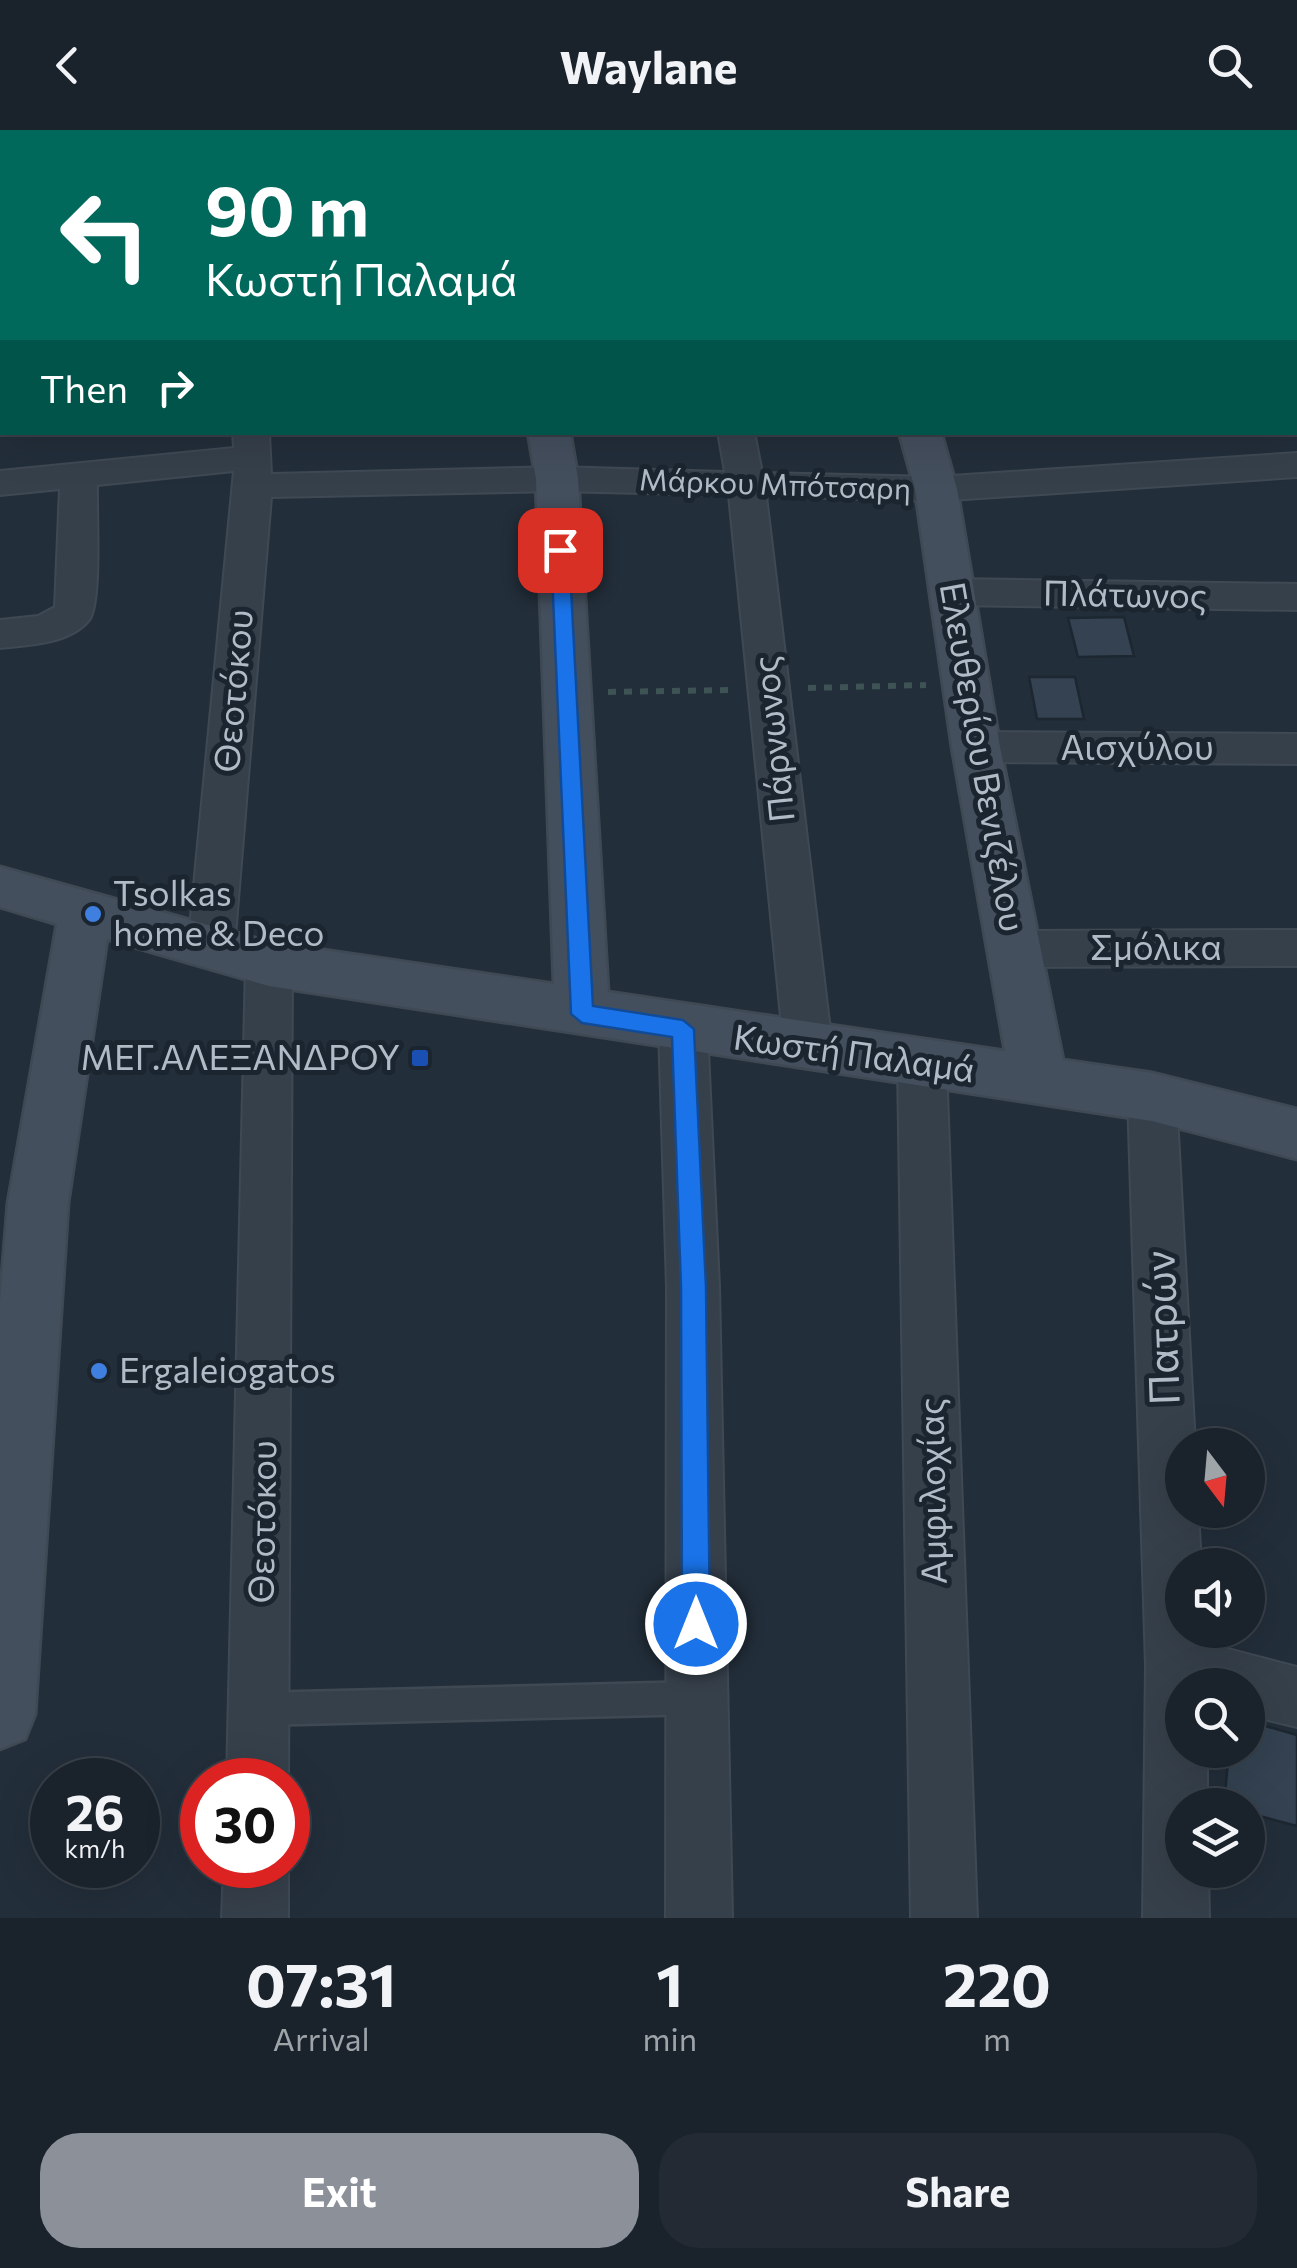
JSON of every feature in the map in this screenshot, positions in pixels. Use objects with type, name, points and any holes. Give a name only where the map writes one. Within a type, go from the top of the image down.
[{"type":"street","name":"Πάρνωνος","points":[[737,435],[746,483],[808,1047]]},
{"type":"street","name":"Ελευθερίου Βενιζέλου","points":[[921,435],[936,489],[976,747],[1039,1082]]},
{"type":"street","name":"Μάρκου Μπότσαρη","points":[[0,483],[252,459],[553,456],[746,483],[936,489],[1241,450],[1297,466]]},
{"type":"street","points":[[553,456],[582,1014]]},
{"type":"street","name":"Θεοτόκου","points":[[210,948],[252,459]]},
{"type":"street","points":[[0,634],[62,624],[74,612],[80,474]]},
{"type":"street","name":"Πλάτωνος","points":[[953,592],[1297,597]]},
{"type":"street","name":"Αισχύλου","points":[[976,747],[1297,749]]},
{"type":"street","name":"Κωστή Παλαμά","points":[[0,887],[269,964],[1152,1097],[1297,1134]]},
{"type":"street","points":[[0,1714],[19,1204],[86,912]]},
{"type":"street","name":"Σμόλικα","points":[[1015,948],[1297,948]]},
{"type":"street","name":"Θεοτόκου","points":[[258,1758],[269,964]]},
{"type":"street","points":[[683,1029],[693,1287],[699,1918]]},
{"type":"street","name":"Αμφιλοχίας","points":[[922,1064],[944,1918]]},
{"type":"street","name":"Πατρών","points":[[1152,1097],[1176,1666],[1176,1918]]},
{"type":"street","points":[[1176,1666],[1297,1698]]},
{"type":"street","points":[[254,1918],[255,1888]]},
{"type":"lane","points":[[259,1709],[697,1698]]},
{"type":"building","points":[[1124,617],[1134,656],[1078,657],[1068,618]]},
{"type":"building","points":[[1029,677],[1075,677],[1084,719],[1037,719]]},
{"type":"building","points":[[1265,1726],[1297,1735],[1297,1826],[1265,1818],[1265,1788],[1226,1788],[1227,1768],[1265,1768]]},
{"type":"place","name":"Tsolkas home & Deco","points":[[93,914]]},
{"type":"place","name":"ΜΕΓ.ΑΛΕΞΑΝΔΡΟΥ","points":[[420,1058]]},
{"type":"place","name":"Ergaleiogatos","points":[[99,1371]]},
{"type":"route","points":[[560,550],[582,1014],[683,1029],[693,1287],[696,1624]]}]
